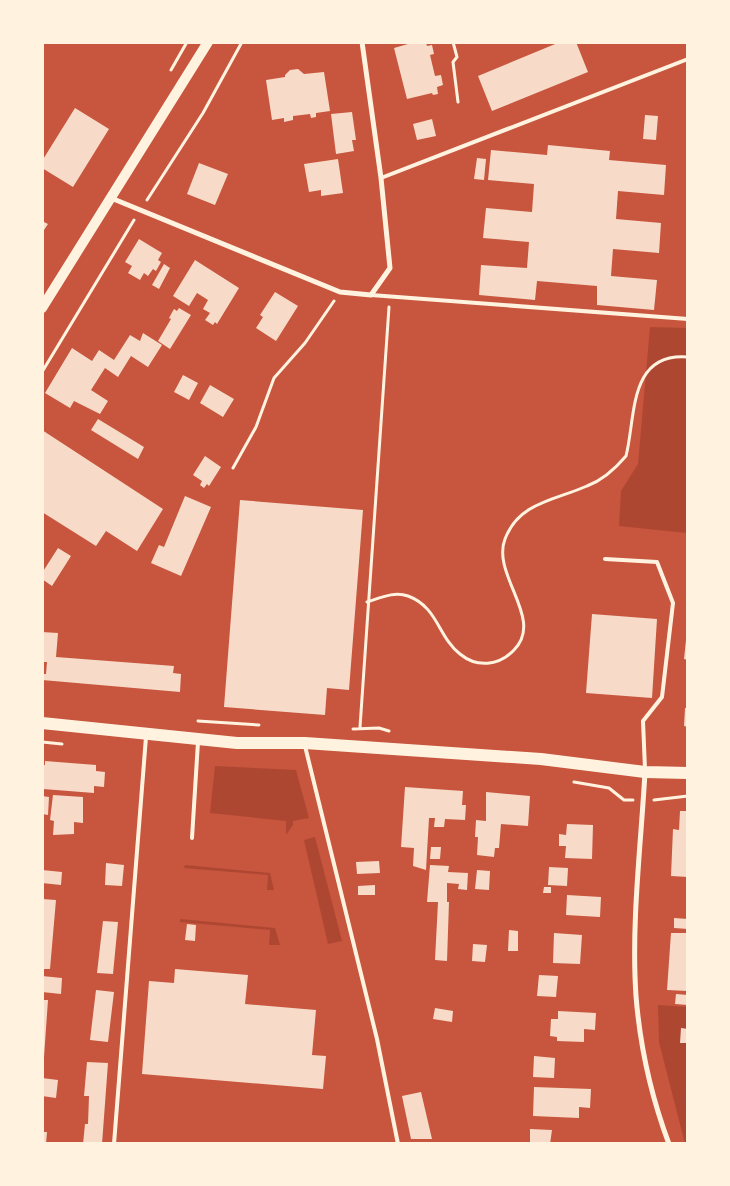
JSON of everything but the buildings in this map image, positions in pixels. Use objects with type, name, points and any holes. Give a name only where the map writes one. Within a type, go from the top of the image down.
[{"type":"main road","points":[[42,308],[208,42]]},
{"type":"main road","points":[[42,724],[146,732],[198,740],[237,743],[305,743],[541,760],[645,772],[688,773]]},
{"type":"street","points":[[110,198],[340,292],[371,295],[390,268],[381,178],[362,42]]},
{"type":"street","points":[[645,772],[636,937],[636,995],[643,1054],[658,1116],[669,1144]]},
{"type":"lane","points":[[381,178],[688,59]]},
{"type":"lane","points":[[371,295],[389,298],[688,319]]},
{"type":"lane","points":[[605,559],[657,562],[673,603],[662,697],[643,721],[645,772]]},
{"type":"lane","points":[[114,1144],[146,732]]},
{"type":"lane","points":[[192,838],[198,740]]},
{"type":"lane","points":[[305,743],[377,1039],[398,1144]]},
{"type":"path","points":[[453,42],[457,57],[453,62],[458,102]]},
{"type":"path","points":[[233,468],[256,427],[274,378],[306,343],[340,292]]},
{"type":"path","points":[[360,727],[389,298]]},
{"type":"path","points":[[367,602],[393,594],[406,595],[422,603],[459,654],[484,664],[495,663],[506,657],[516,649],[524,629],[520,608],[503,564],[502,550],[512,527],[529,508],[588,486],[619,465],[628,450],[639,382],[650,369],[664,360],[688,357]]},
{"type":"path","points":[[42,742],[70,744]]},
{"type":"path","points":[[572,781],[609,788],[624,800],[688,796]]},
{"type":"shaded area","points":[[650,327],[687,328],[687,533],[619,526],[621,491],[638,464]]},
{"type":"shaded area","points":[[215,766],[296,770],[309,818],[293,821],[293,825],[286,835],[286,821],[210,813]]},
{"type":"shaded area","points":[[315,837],[342,941],[328,944],[304,840]]},
{"type":"shaded area","points":[[185,865],[270,873],[274,890],[267,890],[268,875],[184,868]]},
{"type":"shaded area","points":[[180,919],[275,928],[280,945],[269,945],[270,930],[180,922]]},
{"type":"shaded area","points":[[658,1005],[687,1007],[687,1143],[685,1143],[683,1136],[659,1042]]}]
